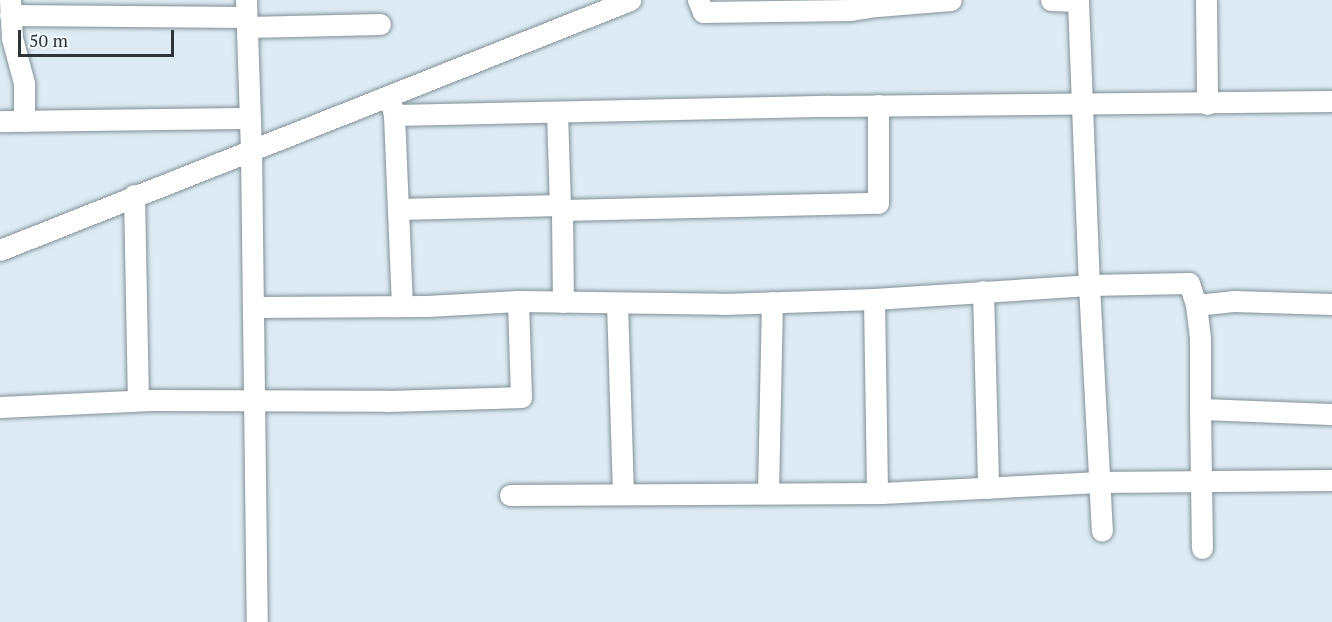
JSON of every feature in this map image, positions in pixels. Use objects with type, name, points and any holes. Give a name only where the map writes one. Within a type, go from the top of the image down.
[{"type":"street","points":[[0,250],[251,150],[392,105],[630,0]]},
{"type":"street","points":[[698,0],[703,12],[851,10],[877,3],[951,0]]},
{"type":"street","points":[[1051,0],[1078,1],[1089,285],[1102,531]]},
{"type":"street","points":[[1206,0],[1207,104]]},
{"type":"street","points":[[24,121],[24,83],[12,38],[10,8],[246,15],[380,24]]},
{"type":"street","points":[[246,15],[251,150],[257,622]]},
{"type":"street","points":[[392,105],[557,112],[878,105],[1207,104],[1332,101]]},
{"type":"street","points":[[392,105],[399,209],[402,306]]},
{"type":"street","points":[[399,209],[878,203],[878,105]]},
{"type":"street","points":[[557,112],[563,302]]},
{"type":"street","points":[[0,121],[250,118]]},
{"type":"street","points":[[134,195],[138,400]]},
{"type":"street","points":[[253,307],[402,306],[518,301],[772,302],[874,299],[1089,285],[1189,284],[1196,305],[1200,338],[1202,548]]},
{"type":"street","points":[[983,291],[988,488]]},
{"type":"street","points":[[874,299],[877,493]]},
{"type":"street","points":[[0,407],[138,400],[255,401],[521,397],[518,301]]},
{"type":"street","points":[[1196,305],[1233,301],[1332,304]]},
{"type":"street","points":[[768,492],[772,302]]},
{"type":"street","points":[[617,303],[623,493]]},
{"type":"street","points":[[1200,409],[1332,414]]},
{"type":"street","points":[[510,495],[877,493],[1100,482],[1332,480]]}]
